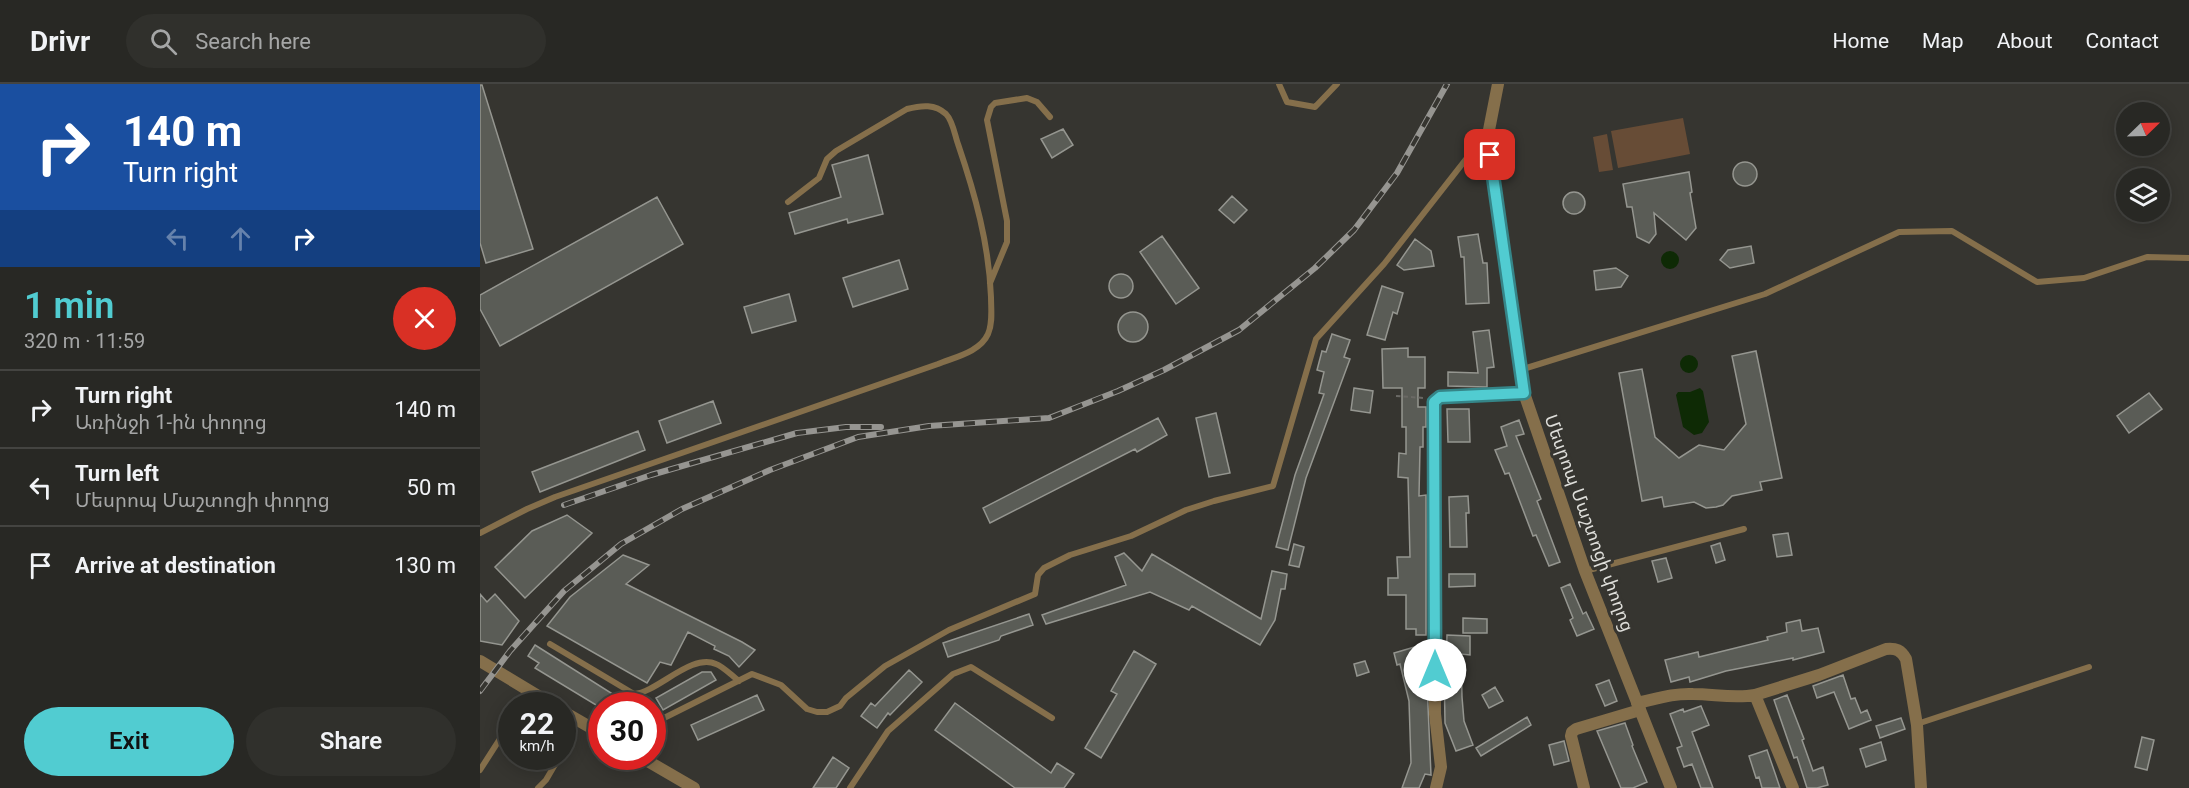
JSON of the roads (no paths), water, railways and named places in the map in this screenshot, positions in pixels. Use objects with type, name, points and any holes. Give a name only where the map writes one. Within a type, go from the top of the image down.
[{"type":"street","name":"Մեսրոպ Մաշտոցի փողոց","points":[[1498,84],[1489,130],[1490,155],[1524,393],[1585,571],[1671,788]]},
{"type":"street","points":[[1436,788],[1441,767],[1435,714],[1434,402],[1436,399],[1524,393]]},
{"type":"street","points":[[1584,788],[1571,736],[1576,729],[1673,694],[1739,698],[1755,695],[1894,648],[1902,652],[1906,659],[1917,724],[1920,788]]},
{"type":"street","points":[[480,661],[530,691]]},
{"type":"street","points":[[1755,695],[1793,788]]},
{"type":"street","points":[[663,770],[694,788]]},
{"type":"lane","points":[[1279,84],[1287,102],[1315,106],[1337,84]]},
{"type":"lane","points":[[990,283],[1007,242],[1007,221],[987,120],[991,107],[999,101],[1027,98],[1036,102],[1050,117]]},
{"type":"lane","points":[[480,533],[555,497],[967,353],[983,342],[989,332],[992,316],[990,283],[981,221],[973,189],[948,116],[935,107],[921,105],[908,109],[836,151],[827,159],[819,178],[788,202]]},
{"type":"lane","points":[[666,717],[752,674],[781,685],[807,709],[817,712],[834,710],[885,666],[949,630],[1035,594],[1038,575],[1044,568],[1070,555],[1131,536],[1186,510],[1273,486],[1316,339],[1384,264],[1489,130]]},
{"type":"lane","points":[[1520,371],[1765,294],[1899,231],[1952,231],[2037,282],[2084,278],[2147,257],[2189,258]]},
{"type":"lane","points":[[1585,571],[1744,529]]},
{"type":"lane","points":[[550,644],[634,694],[643,693],[699,663],[715,663],[739,681]]},
{"type":"lane","points":[[850,788],[888,731],[953,674],[970,667],[1052,718]]},
{"type":"lane","points":[[1917,724],[2089,667]]},
{"type":"lane","points":[[480,770],[498,742]]},
{"type":"lane","points":[[538,788],[552,770]]},
{"type":"railway","points":[[480,691],[510,651],[564,591],[621,544],[682,509],[770,470],[858,437],[929,426],[1049,418],[1164,370],[1239,330],[1315,268],[1354,230],[1397,173],[1447,84]]},
{"type":"railway","points":[[564,505],[651,475],[797,433],[846,427],[881,427]]}]
